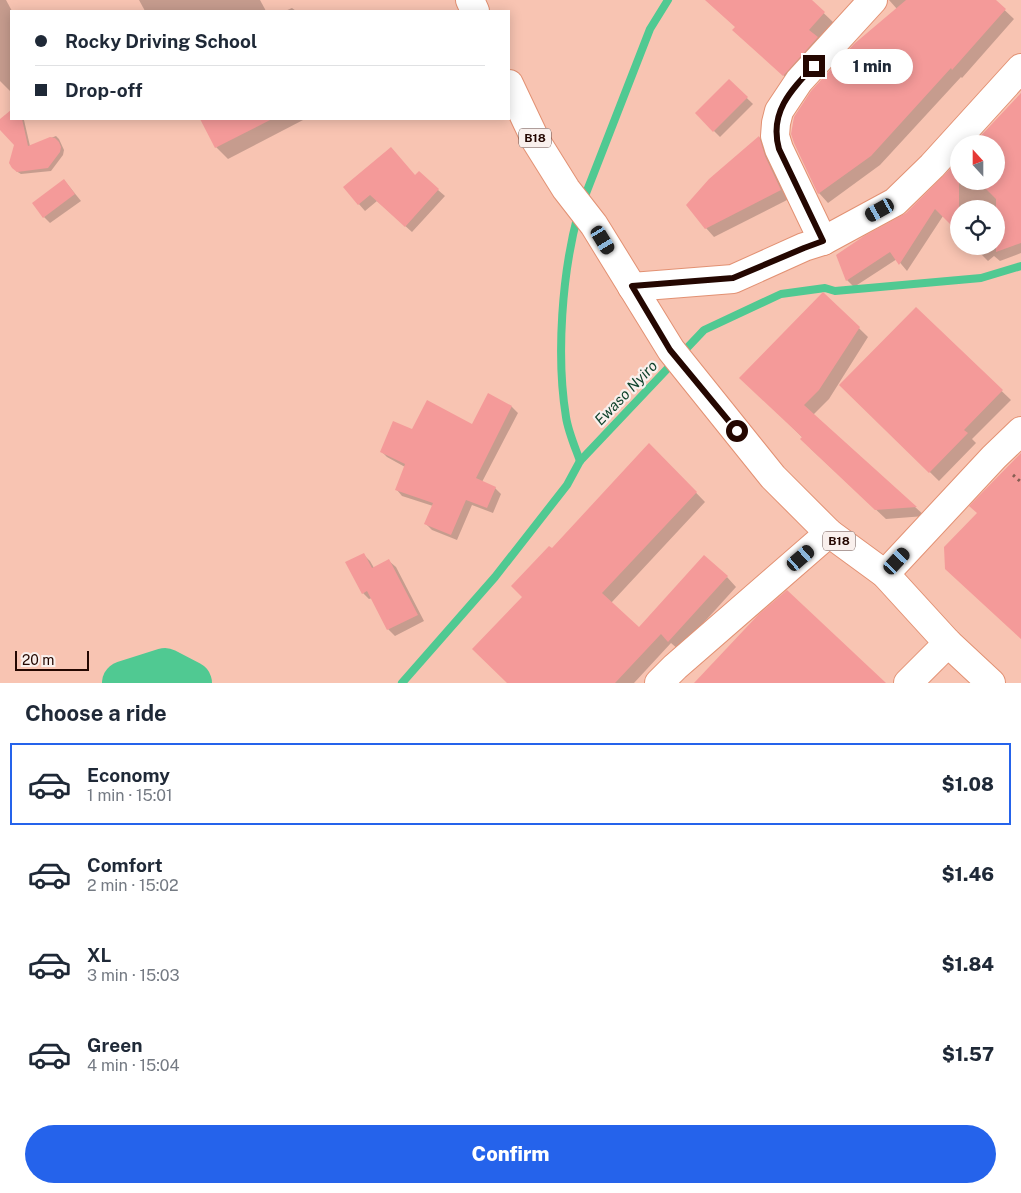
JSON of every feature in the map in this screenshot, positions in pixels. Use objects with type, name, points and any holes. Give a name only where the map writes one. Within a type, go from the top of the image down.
[{"type":"main road","points":[[823,241],[779,149],[776,136],[776,122],[780,111],[799,81],[873,0]]},
{"type":"main road","points":[[632,286],[733,278],[823,241],[894,202],[932,166],[1021,68]]},
{"type":"main road","name":"B18","points":[[510,86],[536,141],[566,189],[594,225],[670,350],[774,477],[829,533],[885,574],[948,643],[992,683]]},
{"type":"main road","points":[[885,574],[994,457],[1021,431]]},
{"type":"main road","points":[[659,683],[829,533]]},
{"type":"main road","points":[[908,683],[948,643]]},
{"type":"building","points":[[705,0],[812,0],[825,12],[809,30],[818,37],[783,76],[732,30],[735,27]]},
{"type":"building","points":[[906,0],[996,0],[1006,9],[871,156],[818,194],[791,134],[794,117],[811,91],[854,44]]},
{"type":"building","points":[[729,79],[748,97],[713,132],[695,113]]},
{"type":"building","points":[[1021,93],[1021,243],[1005,249],[1005,200],[996,200],[987,190],[1005,190],[1005,135],[981,135]]},
{"type":"building","points":[[10,111],[10,120],[22,120],[28,146],[50,137],[55,138],[59,142],[60,152],[48,168],[17,172],[12,168],[9,163],[14,145],[0,130],[0,119]]},
{"type":"building","points":[[201,120],[270,120],[215,148]]},
{"type":"building","points":[[759,136],[765,156],[781,190],[705,229],[686,205],[709,179]]},
{"type":"building","points":[[391,147],[415,175],[419,171],[439,189],[405,227],[370,195],[358,205],[343,187]]},
{"type":"building","points":[[950,169],[950,190],[959,190],[959,200],[950,200],[950,224],[935,209],[899,265],[890,252],[846,281],[836,255],[864,236],[906,213]]},
{"type":"building","points":[[64,179],[75,194],[43,218],[32,203]]},
{"type":"building","points":[[823,292],[860,327],[819,390],[804,405],[917,507],[875,510],[800,439],[802,437],[739,378]]},
{"type":"building","points":[[916,307],[1003,390],[964,430],[968,433],[929,473],[839,385]]},
{"type":"building","points":[[488,393],[512,406],[476,478],[496,487],[487,508],[466,500],[451,535],[424,524],[433,503],[395,490],[405,464],[380,452],[393,421],[412,429],[427,400],[472,424]]},
{"type":"building","points":[[649,443],[697,492],[602,593],[639,627],[704,555],[728,576],[668,642],[661,634],[615,683],[507,683],[472,649],[522,597],[511,586],[549,546],[552,548]]},
{"type":"building","points":[[1021,453],[1021,639],[945,569],[944,547],[977,513],[969,506]]},
{"type":"building","points":[[364,553],[372,568],[389,559],[418,615],[387,630],[367,591],[362,594],[345,562]]},
{"type":"building","points":[[787,590],[886,683],[694,683],[759,614]]},
{"type":"waterway","points":[[583,201],[650,29],[668,0]]},
{"type":"waterway","points":[[578,214],[568,262],[562,315],[561,368],[566,417],[580,461]]},
{"type":"waterway","name":"Ewaso Nyiro","points":[[402,683],[495,577],[567,485],[580,461],[704,330],[781,294],[825,288],[835,291],[981,278],[1021,266]]},
{"type":"waterway","points":[[124,683],[165,670],[190,683]]},
{"type":"route","points":[[737,431],[670,350],[632,286],[733,278],[823,241],[779,149],[776,136],[776,122],[786,99],[799,81],[814,66]]}]
